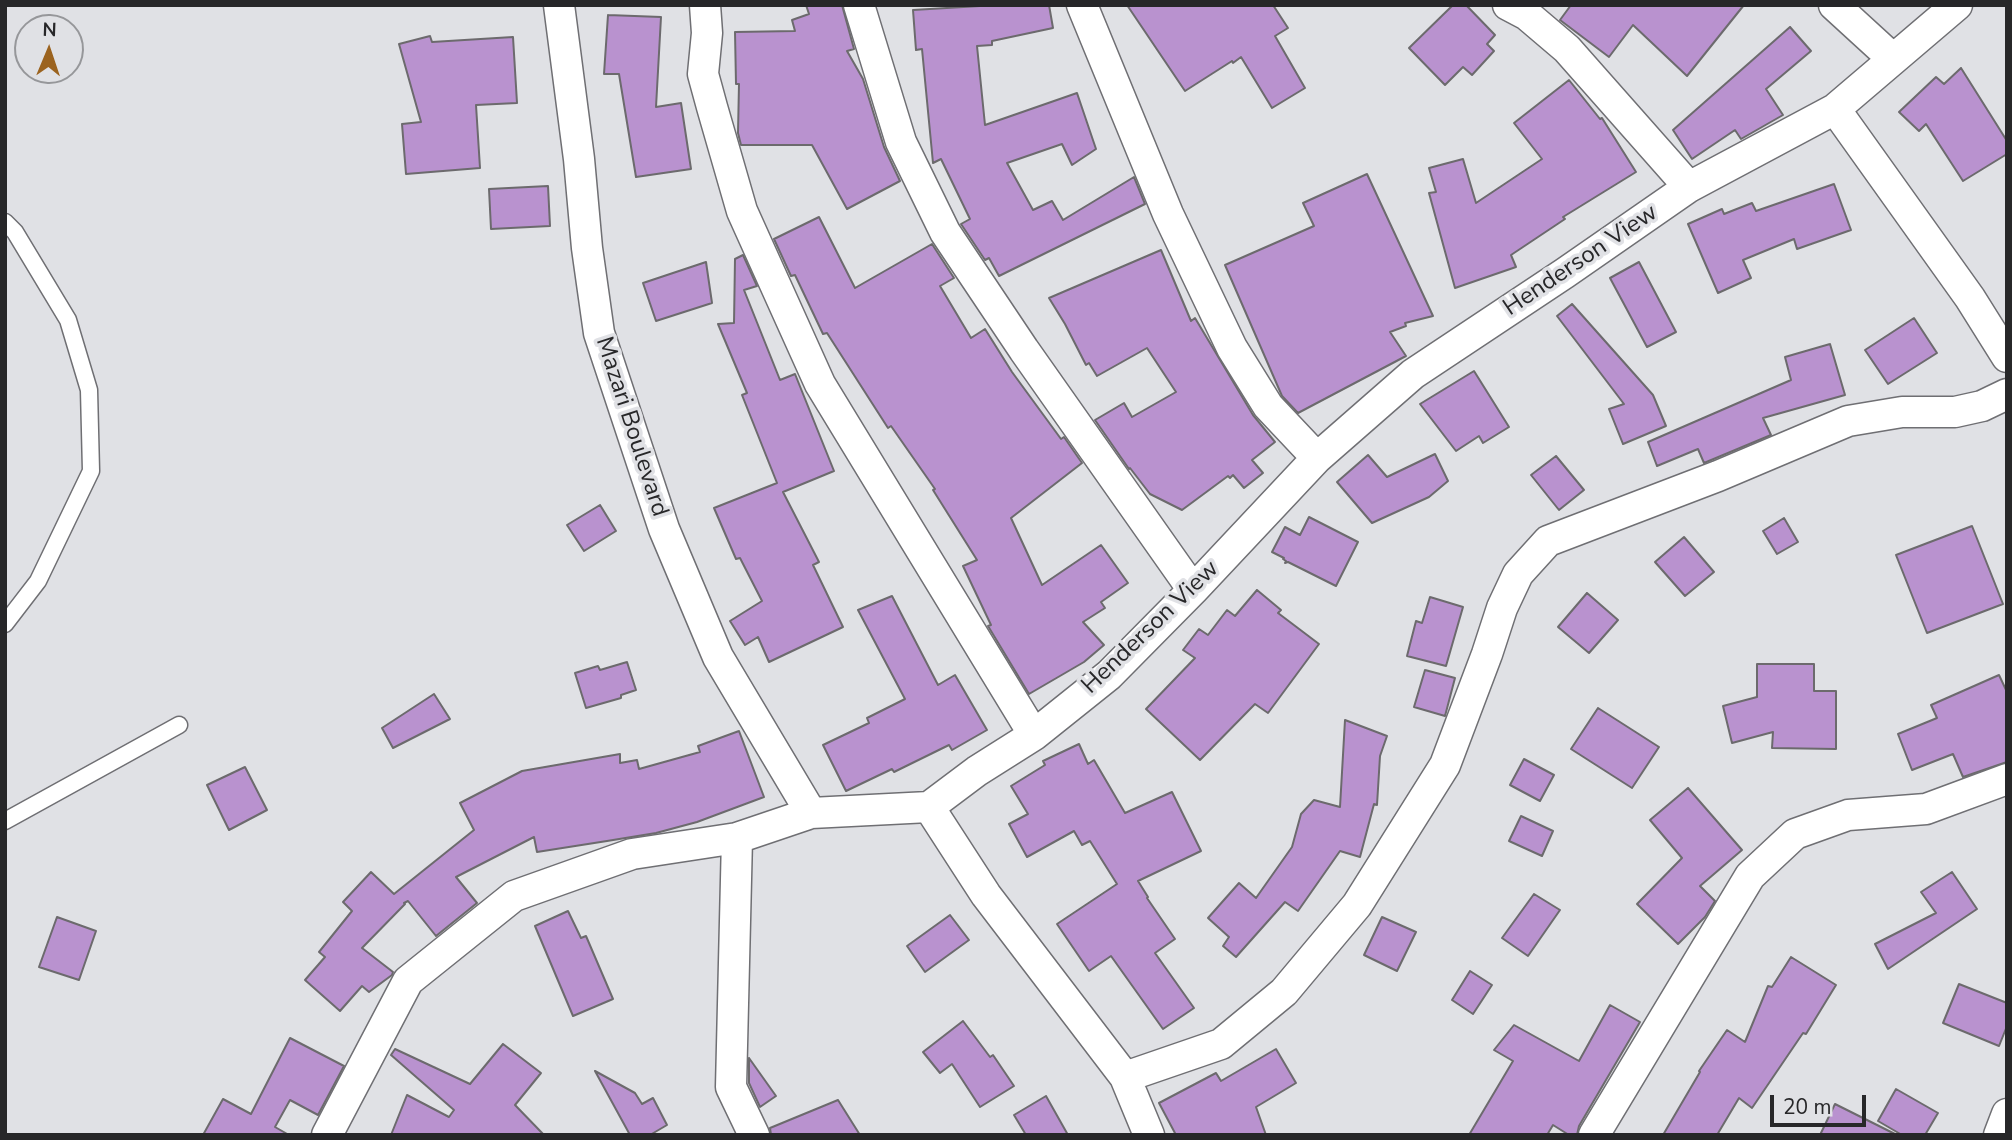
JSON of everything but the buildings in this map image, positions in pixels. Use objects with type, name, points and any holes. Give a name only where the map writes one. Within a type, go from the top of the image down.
[{"type":"street","name":"Mazari Boulevard","points":[[559,5],[599,333],[664,529],[718,657],[811,813]]},
{"type":"street","points":[[705,5],[703,74],[742,211],[827,396],[1034,735]]},
{"type":"street","points":[[859,5],[901,142],[945,232],[1024,350],[1193,590]]},
{"type":"street","points":[[1082,5],[1168,214],[1232,348],[1268,407],[1317,458]]},
{"type":"street","points":[[1834,5],[1893,59]]},
{"type":"street","name":"Henderson View","points":[[929,807],[976,771],[1034,735],[1109,674],[1193,590],[1317,458],[1413,374],[1689,187],[1835,109],[1957,5]]},
{"type":"street","points":[[1523,9],[1567,49],[1689,187]]},
{"type":"street","points":[[1835,109],[1970,298],[2007,357]]},
{"type":"street","points":[[1125,1077],[1221,1044],[1284,992],[1357,905],[1445,765],[1502,608],[1518,575],[1548,541],[1718,476],[1848,421],[1902,412],[1955,412],[1982,406],[2007,394]]},
{"type":"street","points":[[1594,1135],[1750,876],[1795,834],[1848,815],[1926,809],[2007,779]]},
{"type":"street","points":[[327,1135],[408,981],[514,896],[632,854],[737,838],[811,813],[929,807],[986,895],[1125,1077],[1149,1135]]},
{"type":"street","points":[[737,838],[731,1087],[754,1135]]},
{"type":"street","points":[[1999,1135],[2007,1114]]},
{"type":"lane","points":[[5,222],[15,232],[68,320],[89,390],[91,471],[38,581],[5,624]]},
{"type":"lane","points":[[5,821],[179,725]]}]
